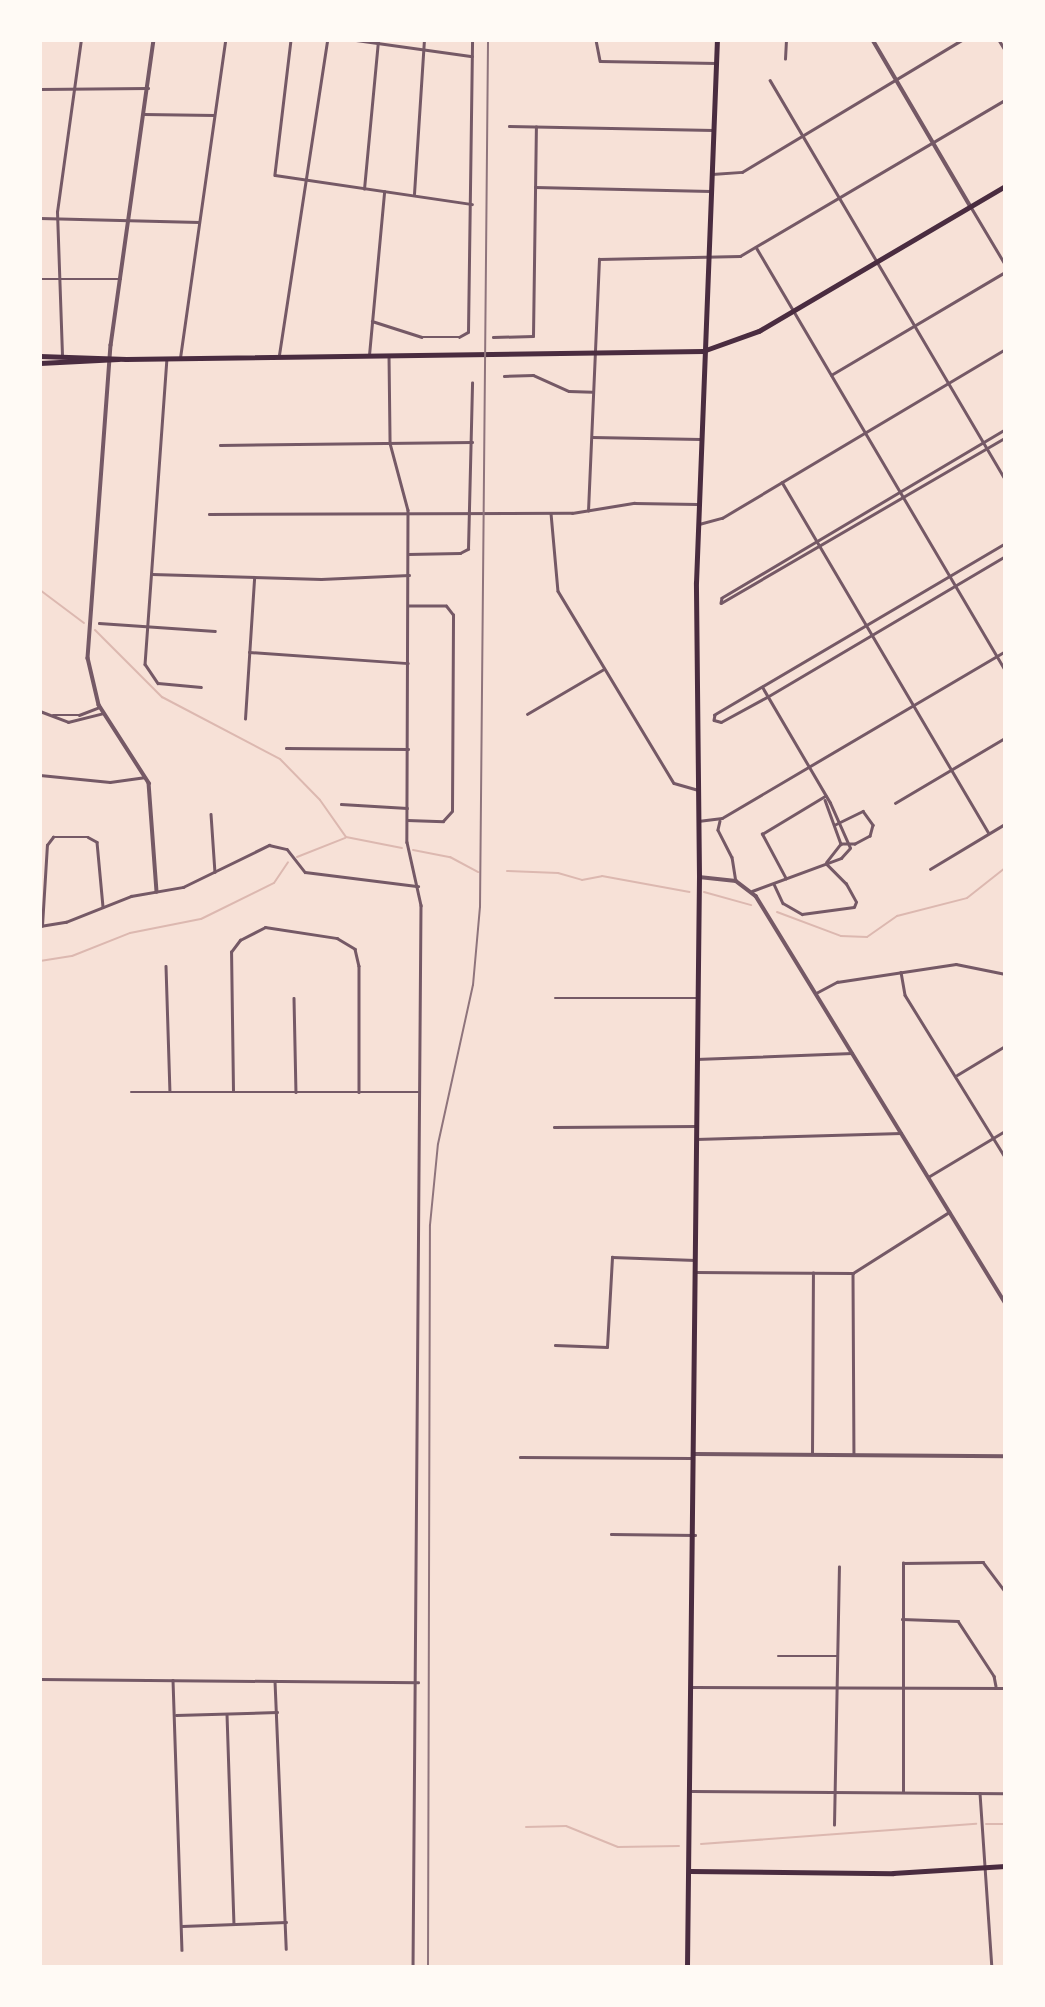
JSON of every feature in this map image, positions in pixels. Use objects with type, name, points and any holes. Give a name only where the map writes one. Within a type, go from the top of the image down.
[{"type":"main road","points":[[687,1967],[694,1687],[699,877],[697,504],[717,40]]},
{"type":"main road","points":[[40,355],[180,358],[703,351],[751,335],[1005,186]]},
{"type":"main road","points":[[40,363],[110,363],[118,358]]},
{"type":"main road","points":[[690,1871],[893,1873],[1005,1866]]},
{"type":"street","points":[[62,355],[58,218],[81,40]]},
{"type":"street","points":[[154,40],[110,355],[88,649],[89,675],[100,707],[147,777],[153,801],[157,892]]},
{"type":"street","points":[[180,358],[225,40]]},
{"type":"street","points":[[291,40],[275,175],[472,204]]},
{"type":"street","points":[[278,356],[327,40]]},
{"type":"street","points":[[356,40],[472,56]]},
{"type":"street","points":[[415,196],[424,40]]},
{"type":"street","points":[[372,321],[422,337],[466,335],[470,324],[472,40]]},
{"type":"street","points":[[596,40],[597,61],[716,63]]},
{"type":"street","points":[[785,59],[786,40]]},
{"type":"street","points":[[873,40],[1005,264]]},
{"type":"street","points":[[711,174],[737,174],[962,40]]},
{"type":"street","points":[[999,40],[1005,50]]},
{"type":"street","points":[[364,188],[378,42]]},
{"type":"street","points":[[770,80],[1005,479]]},
{"type":"street","points":[[40,89],[148,88]]},
{"type":"street","points":[[588,511],[599,259],[734,258],[1005,100]]},
{"type":"street","points":[[144,114],[214,114]]},
{"type":"street","points":[[509,126],[713,130]]},
{"type":"street","points":[[493,337],[533,336],[536,127]]},
{"type":"street","points":[[535,187],[710,191]]},
{"type":"street","points":[[369,355],[384,192]]},
{"type":"street","points":[[40,218],[199,222]]},
{"type":"street","points":[[756,247],[1005,669]]},
{"type":"street","points":[[831,375],[1005,272]]},
{"type":"street","points":[[40,279],[121,279]]},
{"type":"street","points":[[697,524],[722,518],[1005,349]]},
{"type":"street","points":[[388,355],[390,443],[408,513],[407,848],[418,886],[418,1682],[413,1967]]},
{"type":"street","points":[[167,358],[147,628],[149,674],[162,684],[201,687]]},
{"type":"street","points":[[504,376],[539,377],[561,389],[592,392]]},
{"type":"street","points":[[408,554],[465,552],[470,515],[472,383]]},
{"type":"street","points":[[1005,430],[722,598],[721,603],[905,499],[1005,438]]},
{"type":"street","points":[[591,437],[701,439]]},
{"type":"street","points":[[220,445],[472,442]]},
{"type":"street","points":[[782,482],[989,833]]},
{"type":"street","points":[[209,514],[470,515],[588,511],[634,503],[697,504]]},
{"type":"street","points":[[551,513],[555,586],[674,783],[698,790]]},
{"type":"street","points":[[1005,544],[715,715],[715,720],[721,722],[767,697],[1005,556]]},
{"type":"street","points":[[152,575],[254,578],[409,575]]},
{"type":"street","points":[[245,719],[254,578]]},
{"type":"street","points":[[407,820],[449,818],[450,608],[409,606]]},
{"type":"street","points":[[99,623],[215,631]]},
{"type":"street","points":[[698,821],[722,818],[1005,651]]},
{"type":"street","points":[[249,652],[408,663]]},
{"type":"street","points":[[527,714],[604,669]]},
{"type":"street","points":[[752,891],[845,856],[849,844],[840,822],[762,687]]},
{"type":"street","points":[[52,715],[83,715],[100,707]]},
{"type":"street","points":[[40,711],[74,722],[103,713]]},
{"type":"street","points":[[895,803],[1005,738]]},
{"type":"street","points":[[286,748],[408,749]]},
{"type":"street","points":[[40,775],[110,782],[147,777]]},
{"type":"street","points":[[825,796],[841,844]]},
{"type":"street","points":[[786,879],[762,834],[825,796]]},
{"type":"street","points":[[341,804],[407,808]]},
{"type":"street","points":[[834,825],[863,811],[873,825],[870,836],[849,844],[841,844]]},
{"type":"street","points":[[211,814],[215,872]]},
{"type":"street","points":[[722,818],[718,830],[732,857],[736,881]]},
{"type":"street","points":[[930,869],[1005,824]]},
{"type":"street","points":[[103,907],[97,842],[88,837],[53,836],[47,845],[41,926],[157,892],[215,872],[273,845],[287,849],[305,872],[418,886]]},
{"type":"street","points":[[826,864],[841,844]]},
{"type":"street","points":[[774,884],[780,901],[802,914],[854,907],[856,902],[846,884],[826,864]]},
{"type":"street","points":[[699,877],[736,881],[752,891],[1005,1303]]},
{"type":"street","points":[[233,1091],[231,952],[240,940],[265,927],[337,938],[355,949],[359,965],[359,1092]]},
{"type":"street","points":[[816,993],[837,982],[962,964],[1005,974]]},
{"type":"street","points":[[166,966],[170,1091]]},
{"type":"street","points":[[901,972],[905,995],[1005,1157]]},
{"type":"street","points":[[294,998],[296,1092]]},
{"type":"street","points":[[555,998],[697,998]]},
{"type":"street","points":[[956,1075],[1005,1046]]},
{"type":"street","points":[[696,1059],[852,1053]]},
{"type":"street","points":[[131,1092],[420,1092]]},
{"type":"street","points":[[554,1127],[696,1126]]},
{"type":"street","points":[[928,1177],[1005,1131]]},
{"type":"street","points":[[696,1139],[901,1133]]},
{"type":"street","points":[[695,1272],[852,1273],[949,1212]]},
{"type":"street","points":[[555,1345],[607,1347],[612,1257],[695,1260]]},
{"type":"street","points":[[812,1454],[813,1273]]},
{"type":"street","points":[[852,1273],[854,1455]]},
{"type":"street","points":[[520,1457],[812,1454],[1005,1456]]},
{"type":"street","points":[[611,1534],[695,1535]]},
{"type":"street","points":[[903,1792],[905,1687],[901,1569],[906,1562],[982,1562],[1005,1591]]},
{"type":"street","points":[[834,1825],[839,1567]]},
{"type":"street","points":[[902,1619],[958,1621],[994,1676],[996,1688]]},
{"type":"street","points":[[778,1656],[838,1656]]},
{"type":"street","points":[[40,1679],[418,1682]]},
{"type":"street","points":[[173,1680],[182,1951]]},
{"type":"street","points":[[275,1681],[286,1949]]},
{"type":"street","points":[[694,1687],[1005,1688]]},
{"type":"street","points":[[176,1715],[277,1712]]},
{"type":"street","points":[[227,1714],[234,1924]]},
{"type":"street","points":[[692,1791],[1005,1793]]},
{"type":"street","points":[[979,1793],[992,1967]]},
{"type":"street","points":[[182,1926],[286,1922]]},
{"type":"waterway","points":[[40,590],[84,623]]},
{"type":"waterway","points":[[95,630],[162,697],[280,759],[320,800],[346,837],[402,848]]},
{"type":"waterway","points":[[297,857],[345,838]]},
{"type":"waterway","points":[[413,850],[450,857],[478,872]]},
{"type":"waterway","points":[[40,961],[72,956],[130,933],[201,919],[274,883],[288,862]]},
{"type":"waterway","points":[[777,912],[841,936],[867,937],[897,916],[967,898],[1005,868]]},
{"type":"waterway","points":[[507,871],[558,873],[582,880],[602,876],[690,892]]},
{"type":"waterway","points":[[704,892],[751,905]]},
{"type":"waterway","points":[[701,1844],[976,1824]]},
{"type":"waterway","points":[[986,1824],[1005,1824]]},
{"type":"waterway","points":[[526,1827],[566,1826],[618,1847],[679,1846]]},
{"type":"railway","points":[[428,1967],[430,1225],[438,1144],[473,985],[480,907],[488,40]]}]
